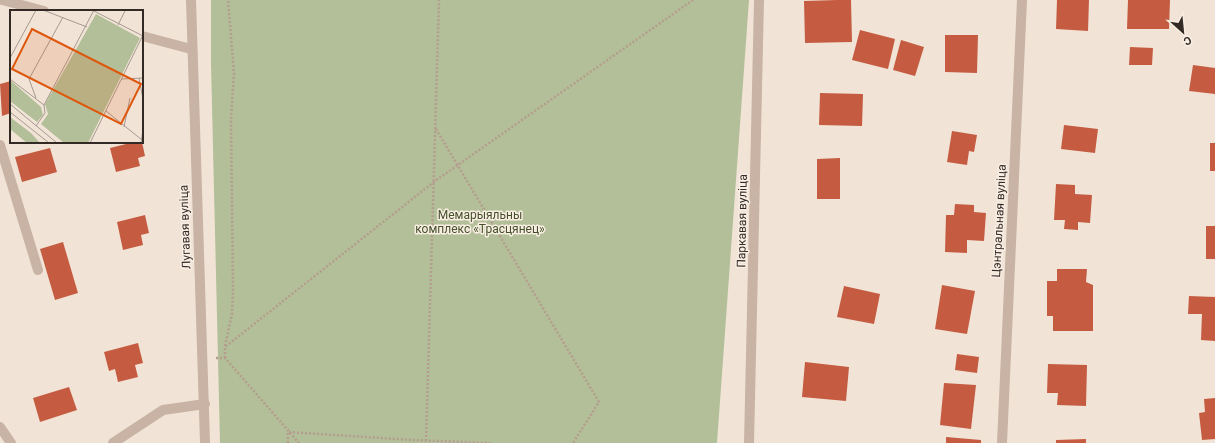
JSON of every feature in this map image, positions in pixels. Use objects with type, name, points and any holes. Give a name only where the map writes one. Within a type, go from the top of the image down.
[{"type":"street","points":[[2,0],[40,10]]},
{"type":"street","name":"Лугавая вуліца","points":[[191,0],[203,357],[206,404],[205,443]]},
{"type":"street","name":"Паркавая вуліца","points":[[750,443],[760,0]]},
{"type":"street","name":"Цэнтральная вуліца","points":[[1002,443],[1022,0]]},
{"type":"street","points":[[143,36],[192,49]]},
{"type":"street","points":[[0,145],[38,270]]},
{"type":"street","points":[[113,443],[163,410],[206,404]]},
{"type":"street","points":[[0,427],[11,443]]},
{"type":"path","points":[[228,0],[234,73],[231,118],[233,291],[232,314],[225,347],[225,358],[299,443]]},
{"type":"path","points":[[426,441],[435,181],[439,0]]},
{"type":"path","points":[[225,347],[435,181],[693,0]]},
{"type":"path","points":[[436,129],[456,166],[598,402],[573,443]]},
{"type":"path","points":[[203,357],[225,358]]},
{"type":"path","points":[[288,432],[412,442],[491,443]]},
{"type":"path","points":[[288,432],[288,443]]},
{"type":"green space","name":"Мемарыяльны комплекс «Трасцянец»","points":[[211,0],[749,0],[717,443],[220,443],[211,64]]},
{"type":"building","points":[[851,0],[852,42],[805,43],[804,1]]},
{"type":"building","points":[[1057,0],[1089,0],[1088,31],[1056,29]]},
{"type":"building","points":[[1128,0],[1170,0],[1169,29],[1127,29]]},
{"type":"building","points":[[860,30],[895,39],[888,69],[852,60]]},
{"type":"building","points":[[945,35],[978,35],[977,73],[945,72]]},
{"type":"building","points":[[901,40],[924,47],[915,76],[893,70]]},
{"type":"building","points":[[1130,47],[1153,48],[1152,65],[1129,65]]},
{"type":"building","points":[[1193,65],[1215,68],[1215,94],[1189,91]]},
{"type":"building","points":[[10,81],[10,113],[2,116],[0,84]]},
{"type":"building","points":[[820,93],[863,94],[862,126],[819,125]]},
{"type":"building","points":[[1064,125],[1098,129],[1095,153],[1061,149]]},
{"type":"building","points":[[952,131],[977,135],[974,152],[969,151],[967,165],[947,162]]},
{"type":"building","points":[[130,143],[142,143],[145,156],[138,158],[140,166],[116,172],[110,148]]},
{"type":"building","points":[[1210,143],[1215,143],[1215,171],[1210,171]]},
{"type":"building","points":[[50,148],[57,172],[22,182],[15,157]]},
{"type":"building","points":[[840,158],[840,199],[817,199],[817,159]]},
{"type":"building","points":[[1056,184],[1075,185],[1075,194],[1092,195],[1090,223],[1078,222],[1078,230],[1064,229],[1065,220],[1054,220]]},
{"type":"building","points":[[955,204],[974,205],[974,212],[986,213],[984,241],[967,240],[967,253],[945,252],[946,215],[954,215]]},
{"type":"building","points":[[145,215],[149,233],[141,235],[143,245],[123,250],[117,222]]},
{"type":"building","points":[[1206,226],[1215,226],[1215,259],[1206,259]]},
{"type":"building","points":[[63,242],[78,293],[55,300],[40,249]]},
{"type":"building","points":[[1057,269],[1087,269],[1086,282],[1093,285],[1093,331],[1053,331],[1053,316],[1047,316],[1047,281],[1057,281]]},
{"type":"building","points":[[942,285],[975,291],[967,334],[935,329]]},
{"type":"building","points":[[844,286],[880,294],[874,324],[837,317]]},
{"type":"building","points":[[1189,296],[1215,297],[1215,341],[1201,340],[1202,314],[1188,314]]},
{"type":"building","points":[[138,343],[143,363],[135,365],[138,377],[118,382],[115,369],[109,371],[104,352]]},
{"type":"building","points":[[957,354],[979,357],[977,373],[955,370]]},
{"type":"building","points":[[805,362],[849,367],[846,401],[802,397]]},
{"type":"building","points":[[1048,364],[1087,365],[1086,406],[1057,405],[1058,393],[1047,393]]},
{"type":"building","points":[[944,383],[976,385],[971,429],[940,425]]},
{"type":"building","points":[[69,387],[77,410],[40,422],[33,398]]},
{"type":"building","points":[[1215,398],[1215,439],[1202,440],[1199,413],[1205,412],[1204,399]]},
{"type":"building","points":[[946,437],[981,440],[981,443],[946,443]]},
{"type":"building","points":[[1086,439],[1086,443],[1056,443],[1056,440]]}]
